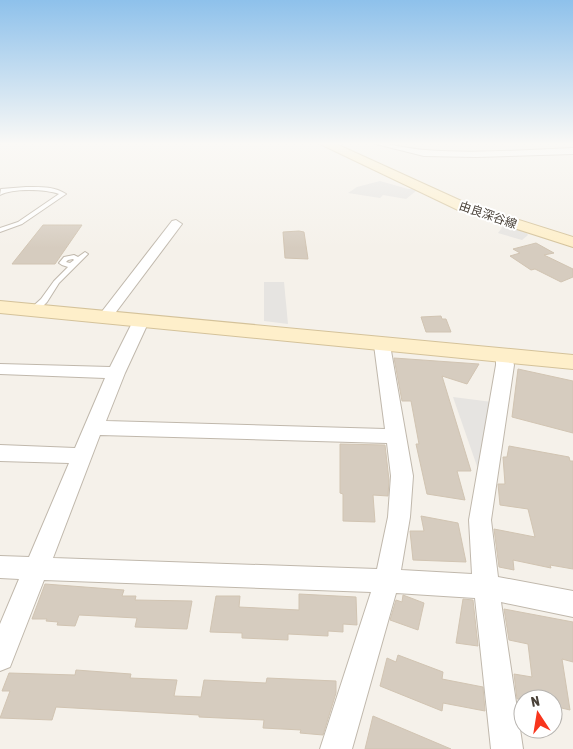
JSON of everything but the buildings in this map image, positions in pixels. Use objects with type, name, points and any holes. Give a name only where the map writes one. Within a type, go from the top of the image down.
[{"type":"street","name":"由良深谷線","points":[[397,178],[463,207],[573,242]]},
{"type":"street","points":[[105,317],[176,224]]},
{"type":"street","points":[[0,307],[573,362]]},
{"type":"street","points":[[0,657],[116,372],[141,321]]},
{"type":"street","points":[[336,749],[386,581],[399,517],[402,476],[382,345]]},
{"type":"street","points":[[504,355],[505,360],[480,520],[486,587],[506,749]]},
{"type":"street","points":[[0,369],[116,372]]},
{"type":"street","points":[[94,428],[396,436]]},
{"type":"street","points":[[0,453],[83,456]]},
{"type":"street","points":[[0,567],[386,581],[486,587],[573,604]]},
{"type":"lane","points":[[0,193],[3,190],[40,190],[63,194],[20,223],[0,230]]},
{"type":"lane","points":[[33,311],[69,267],[80,258],[68,258],[62,262],[62,264],[69,267]]},
{"type":"shaded area","points":[[380,181],[416,191],[406,199],[383,195],[380,198],[348,193],[357,187]]},
{"type":"shaded area","points":[[504,225],[525,231],[528,235],[522,240],[498,233]]},
{"type":"shaded area","points":[[264,282],[284,282],[288,324],[264,321]]},
{"type":"shaded area","points":[[453,397],[492,402],[479,472]]}]
